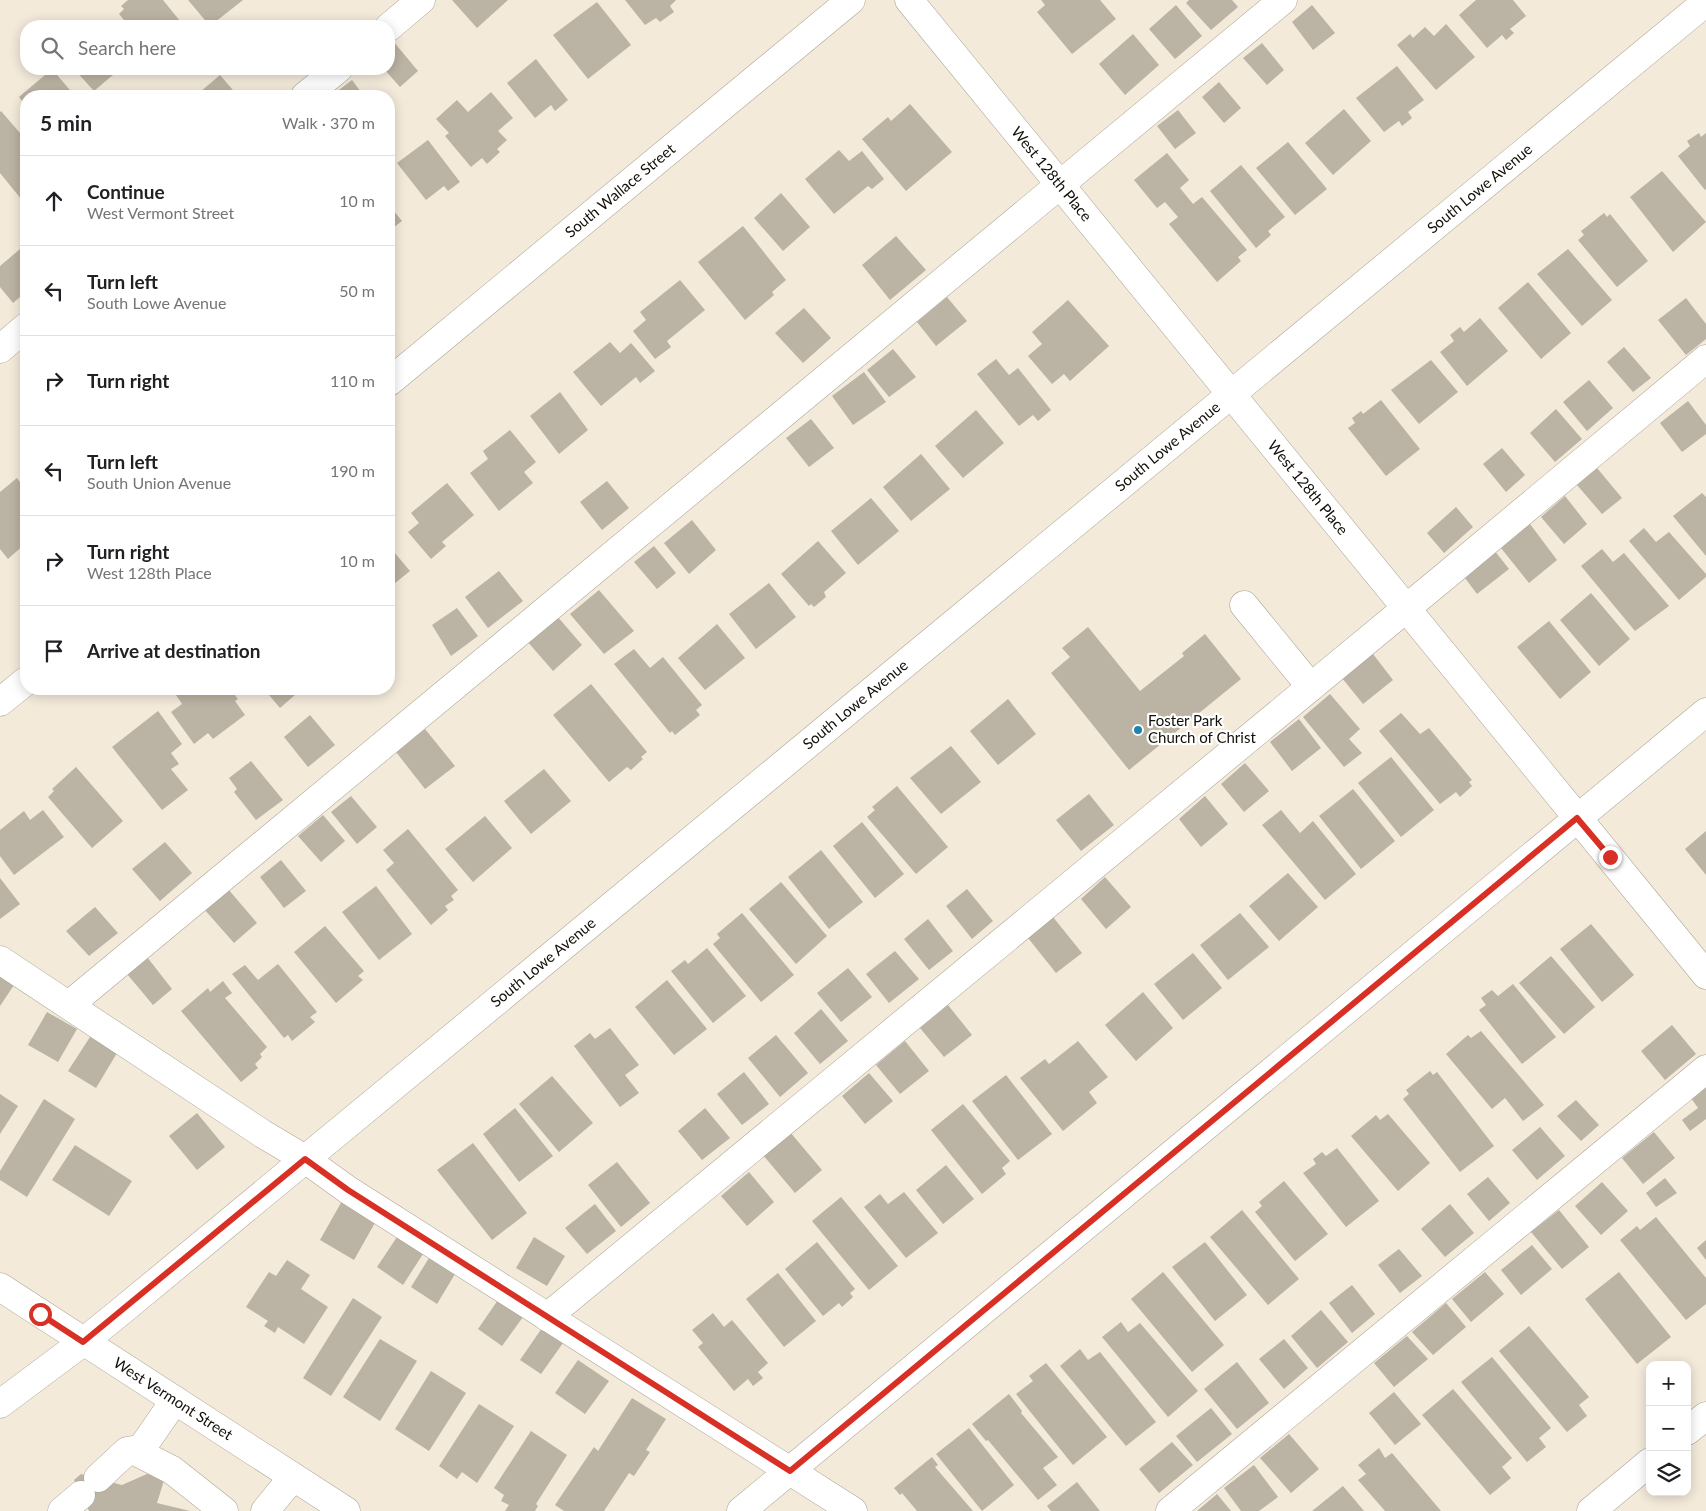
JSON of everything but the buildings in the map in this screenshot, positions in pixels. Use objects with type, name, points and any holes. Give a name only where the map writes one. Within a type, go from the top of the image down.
[{"type":"street","points":[[395,22],[421,0]]},
{"type":"street","name":"South Wallace Street","points":[[395,377],[851,0]]},
{"type":"street","name":"West 128th Place","points":[[909,0],[1706,975]]},
{"type":"street","points":[[70,1005],[1283,0]]},
{"type":"street","name":"South Lowe Avenue","points":[[0,1404],[83,1342],[1706,2]]},
{"type":"street","points":[[312,90],[331,75]]},
{"type":"street","points":[[0,349],[20,332]]},
{"type":"street","points":[[547,1317],[1406,609],[1706,359]]},
{"type":"street","points":[[1244,605],[1311,687]]},
{"type":"street","points":[[0,702],[20,686]]},
{"type":"street","points":[[741,1511],[1706,712]]},
{"type":"street","points":[[0,960],[263,1134],[305,1159],[348,1190],[853,1511]]},
{"type":"street","points":[[1170,1511],[1706,1069]]},
{"type":"street","name":"West Vermont Street","points":[[0,1287],[346,1511]]},
{"type":"street","points":[[139,1452],[175,1400]]},
{"type":"street","points":[[1691,1428],[1706,1416]]},
{"type":"street","points":[[80,1495],[127,1451],[133,1450],[172,1470],[224,1511]]},
{"type":"street","points":[[1591,1511],[1646,1465]]},
{"type":"street","points":[[265,1511],[293,1477]]},
{"type":"place","name":"Foster Park Church of Christ","points":[[1138,730]]},
{"type":"route","points":[[40,1314],[83,1342],[305,1159],[348,1190],[790,1471],[1577,818],[1610,857]]}]
